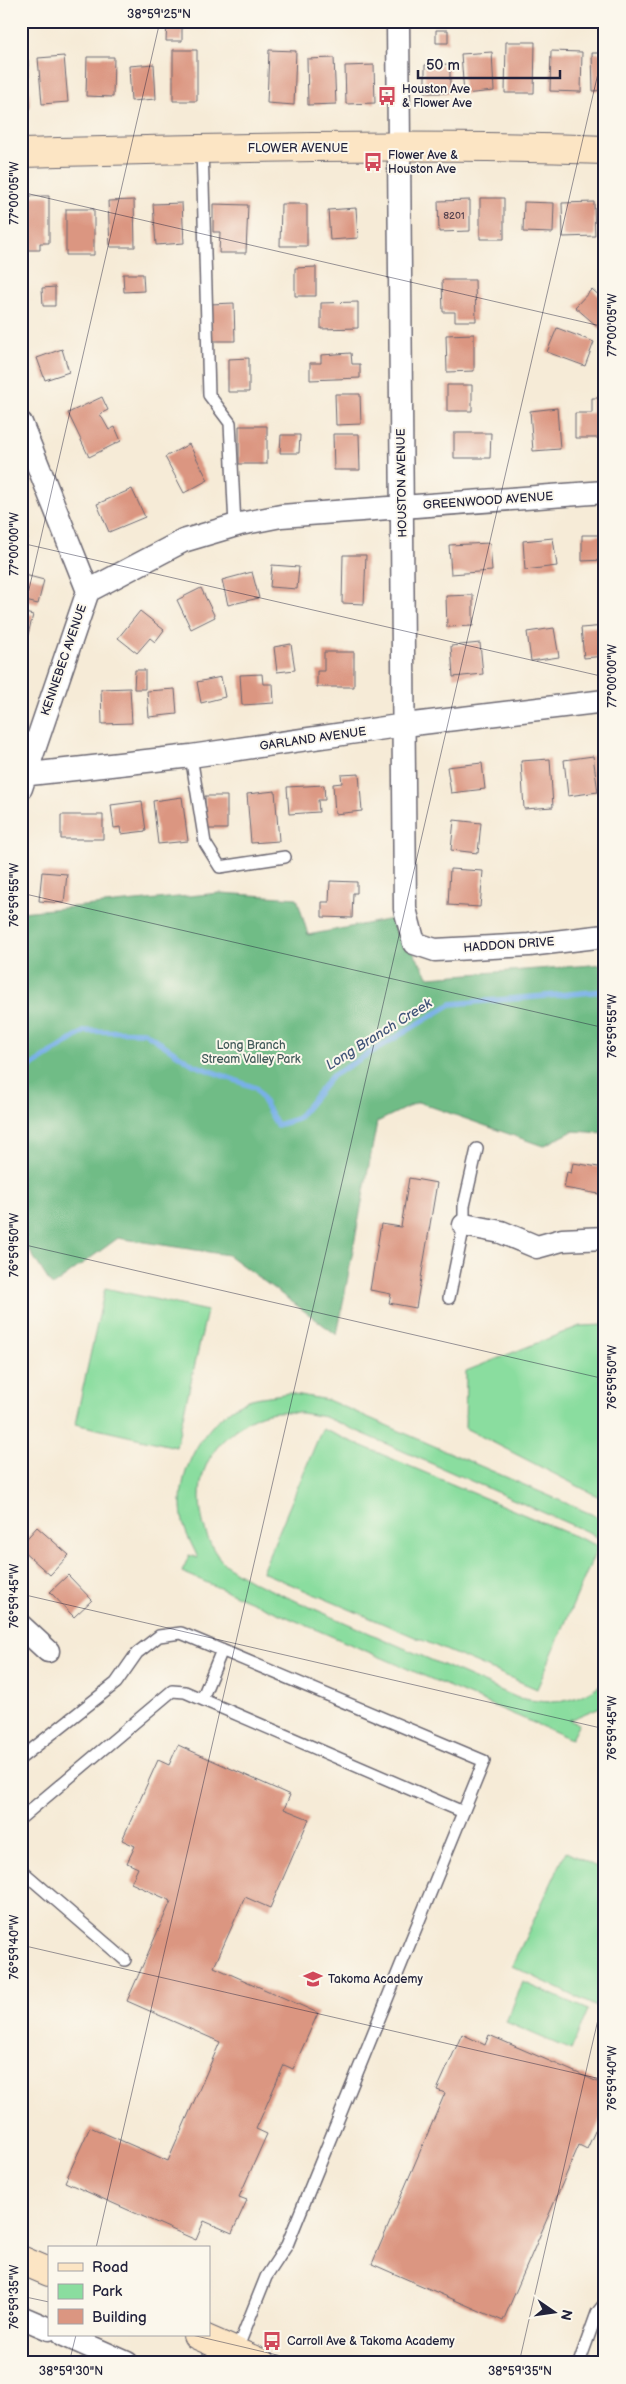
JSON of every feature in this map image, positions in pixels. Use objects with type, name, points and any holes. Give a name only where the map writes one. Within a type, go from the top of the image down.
[{"type":"street","name":"HOUSTON AVENUE","points":[[398,21],[405,909],[414,943]]},
{"type":"street","name":"FLOWER AVENUE","points":[[21,153],[202,148],[528,147],[605,150]]},
{"type":"street","name":"KENNEBEC AVENUE","points":[[21,423],[88,591],[22,777]]},
{"type":"street","name":"GREENWOOD AVENUE","points":[[88,591],[183,542],[235,526],[281,516],[605,492]]},
{"type":"street","name":"GARLAND AVENUE","points":[[22,777],[605,701]]},
{"type":"street","name":"HADDON DRIVE","points":[[414,943],[435,950],[529,945],[605,936]]},
{"type":"street","points":[[464,1225],[500,1232],[537,1248],[562,1240],[605,1238]]},
{"type":"street","points":[[21,1626],[48,1651]]},
{"type":"street","points":[[21,2260],[48,2272]]},
{"type":"street","points":[[21,2317],[48,2329]]},
{"type":"street","points":[[66,2336],[127,2363]]},
{"type":"street","points":[[199,2336],[261,2363]]},
{"type":"lane","points":[[202,148],[209,395],[230,423],[235,526]]},
{"type":"lane","points":[[191,756],[205,843],[220,867],[285,857]]},
{"type":"lane","points":[[449,1298],[464,1225],[464,1206],[470,1187],[477,1150]]},
{"type":"lane","points":[[21,1758],[116,1683],[138,1653],[159,1636],[180,1633],[484,1761],[287,2245],[266,2277],[236,2352]]},
{"type":"lane","points":[[202,1699],[222,1650]]},
{"type":"lane","points":[[21,1818],[172,1691],[185,1692],[202,1699],[464,1812]]},
{"type":"lane","points":[[21,1870],[125,1960]]},
{"type":"lane","points":[[579,2363],[597,2313],[605,2303]]},
{"type":"green space","name":"Long Branch Stream Valley Park","points":[[220,893],[297,898],[308,935],[392,919],[429,977],[605,964],[605,1133],[573,1131],[543,1146],[418,1102],[377,1122],[337,1335],[228,1255],[118,1238],[52,1286],[21,1237],[21,912]]},
{"type":"green space","points":[[105,1288],[207,1311],[176,1447],[75,1424]]},
{"type":"green space","points":[[605,1325],[605,1500],[465,1428],[466,1371],[580,1326]]},
{"type":"green space","points":[[288,1393],[328,1400],[605,1520],[605,1543],[590,1533],[325,1417],[298,1413],[280,1412],[262,1415],[240,1426],[214,1451],[202,1477],[200,1504],[202,1518],[211,1545],[226,1565],[255,1583],[518,1698],[544,1702],[564,1701],[583,1695],[605,1682],[605,1705],[569,1720],[579,1724],[571,1739],[182,1572],[189,1555],[198,1558],[185,1530],[181,1508],[182,1489],[186,1471],[194,1453],[216,1422],[230,1410],[251,1399]]},
{"type":"green space","points":[[322,1429],[598,1546],[537,1689],[262,1572]]},
{"type":"green space","points":[[566,1852],[605,1871],[605,2011],[512,1966]]},
{"type":"green space","points":[[523,1982],[588,2010],[571,2050],[506,2022]]},
{"type":"building","points":[[167,23],[182,24],[182,41],[166,41]]},
{"type":"building","points":[[436,30],[448,30],[448,43],[436,43]]},
{"type":"building","points":[[506,42],[535,42],[534,93],[505,93]]},
{"type":"building","points":[[173,50],[197,50],[197,101],[173,101]]},
{"type":"building","points":[[269,50],[296,51],[294,105],[267,103]]},
{"type":"building","points":[[551,51],[582,52],[581,92],[550,91]]},
{"type":"building","points":[[492,52],[494,91],[464,94],[461,54]]},
{"type":"building","points":[[592,53],[605,53],[605,90],[593,91]]},
{"type":"building","points":[[64,56],[68,102],[42,104],[38,58]]},
{"type":"building","points":[[87,57],[114,57],[113,97],[86,96]]},
{"type":"building","points":[[334,58],[336,104],[308,105],[307,59]]},
{"type":"building","points":[[28,60],[30,109],[21,109],[21,61]]},
{"type":"building","points":[[154,64],[156,99],[131,101],[129,66]]},
{"type":"building","points":[[450,64],[450,93],[425,93],[425,65]]},
{"type":"building","points":[[374,65],[375,103],[346,104],[345,66]]},
{"type":"building","points":[[25,196],[49,196],[49,243],[40,243],[40,250],[24,250]]},
{"type":"building","points":[[480,198],[504,198],[504,239],[480,239]]},
{"type":"building","points":[[134,200],[135,247],[110,247],[108,201]]},
{"type":"building","points":[[470,200],[470,231],[439,232],[438,201]]},
{"type":"building","points":[[524,202],[554,203],[553,233],[523,232]]},
{"type":"building","points":[[594,202],[595,236],[563,237],[562,203]]},
{"type":"building","points":[[182,203],[184,243],[156,245],[153,204]]},
{"type":"building","points":[[213,204],[248,205],[246,253],[219,253],[220,232],[213,232]]},
{"type":"building","points":[[281,204],[307,204],[307,246],[280,246]]},
{"type":"building","points":[[356,208],[358,238],[330,240],[328,210]]},
{"type":"building","points":[[66,209],[94,209],[94,255],[66,255]]},
{"type":"building","points":[[316,267],[316,296],[295,296],[295,268]]},
{"type":"building","points":[[123,274],[143,274],[144,291],[124,292]]},
{"type":"building","points":[[442,280],[475,280],[476,321],[455,321],[455,312],[443,312]]},
{"type":"building","points":[[55,287],[55,306],[43,306],[42,288]]},
{"type":"building","points":[[592,289],[605,301],[605,333],[575,307]]},
{"type":"building","points":[[358,302],[358,328],[321,329],[321,303]]},
{"type":"building","points":[[234,303],[235,341],[211,341],[210,304]]},
{"type":"building","points":[[557,328],[594,342],[585,366],[547,352]]},
{"type":"building","points":[[474,334],[474,371],[447,372],[446,335]]},
{"type":"building","points":[[62,349],[69,372],[45,380],[37,358]]},
{"type":"building","points":[[351,353],[352,364],[360,364],[360,378],[310,380],[310,363],[321,363],[321,355]]},
{"type":"building","points":[[249,358],[249,392],[228,392],[228,359]]},
{"type":"building","points":[[447,385],[472,385],[472,411],[447,411]]},
{"type":"building","points":[[335,394],[360,394],[361,424],[336,425]]},
{"type":"building","points":[[102,397],[108,410],[100,414],[109,430],[115,427],[121,441],[89,457],[68,413]]},
{"type":"building","points":[[592,398],[605,398],[605,438],[575,438],[575,413],[592,413]]},
{"type":"building","points":[[557,408],[560,449],[533,451],[530,411]]},
{"type":"building","points":[[239,426],[267,426],[267,464],[239,464]]},
{"type":"building","points":[[454,433],[491,433],[490,458],[454,458]]},
{"type":"building","points":[[333,434],[359,434],[360,470],[334,470]]},
{"type":"building","points":[[281,435],[300,435],[299,453],[280,453]]},
{"type":"building","points":[[189,444],[208,480],[184,493],[165,457]]},
{"type":"building","points":[[132,489],[145,517],[109,532],[97,504]]},
{"type":"building","points":[[21,507],[28,539],[21,540]]},
{"type":"building","points":[[582,535],[605,535],[605,560],[582,561]]},
{"type":"building","points":[[553,538],[557,566],[525,570],[523,541]]},
{"type":"building","points":[[490,543],[492,571],[451,574],[449,545]]},
{"type":"building","points":[[343,555],[366,555],[364,604],[342,603]]},
{"type":"building","points":[[272,565],[299,567],[297,589],[270,587]]},
{"type":"building","points":[[252,572],[259,598],[228,605],[222,580]]},
{"type":"building","points":[[21,574],[44,580],[38,604],[21,600]]},
{"type":"building","points":[[201,588],[215,617],[191,629],[177,600]]},
{"type":"building","points":[[473,595],[473,626],[447,627],[446,596]]},
{"type":"building","points":[[140,611],[164,630],[155,642],[150,638],[137,653],[118,638]]},
{"type":"building","points":[[21,612],[33,615],[27,638],[21,636]]},
{"type":"building","points":[[605,626],[605,656],[584,658],[581,628]]},
{"type":"building","points":[[554,628],[559,657],[531,661],[527,632]]},
{"type":"building","points":[[480,643],[483,674],[453,677],[451,646]]},
{"type":"building","points":[[291,644],[295,670],[277,672],[274,647]]},
{"type":"building","points":[[324,652],[354,652],[354,687],[317,687],[317,671],[324,671]]},
{"type":"building","points":[[135,670],[145,670],[145,689],[134,689]]},
{"type":"building","points":[[262,674],[263,684],[273,684],[274,703],[242,705],[240,675]]},
{"type":"building","points":[[221,677],[225,697],[201,703],[197,682]]},
{"type":"building","points":[[130,688],[132,723],[102,724],[101,689]]},
{"type":"building","points":[[175,689],[177,714],[149,717],[147,691]]},
{"type":"building","points":[[593,756],[598,792],[568,796],[564,760]]},
{"type":"building","points":[[550,759],[553,807],[524,809],[521,761]]},
{"type":"building","points":[[482,763],[485,789],[451,793],[447,767]]},
{"type":"building","points":[[359,774],[362,811],[335,814],[333,784],[342,783],[341,775]]},
{"type":"building","points":[[324,785],[325,800],[318,800],[319,812],[289,814],[287,787]]},
{"type":"building","points":[[275,791],[279,841],[251,843],[247,794]]},
{"type":"building","points":[[205,796],[227,796],[227,829],[205,829]]},
{"type":"building","points":[[182,797],[188,841],[158,844],[153,801]]},
{"type":"building","points":[[142,801],[146,831],[121,834],[120,827],[114,828],[111,805]]},
{"type":"building","points":[[61,815],[103,815],[103,839],[61,839]]},
{"type":"building","points":[[454,820],[481,823],[478,853],[451,850]]},
{"type":"building","points":[[450,869],[483,871],[480,907],[448,905]]},
{"type":"building","points":[[42,872],[67,874],[64,903],[39,901]]},
{"type":"building","points":[[330,881],[357,882],[357,893],[353,893],[352,918],[322,917],[322,902],[329,902]]},
{"type":"building","points":[[573,1163],[605,1168],[605,1195],[564,1188],[567,1172],[571,1173]]},
{"type":"building","points":[[409,1178],[437,1183],[416,1308],[389,1303],[391,1294],[370,1290],[381,1224],[401,1227]]},
{"type":"building","points":[[37,1527],[69,1555],[50,1575],[21,1549],[21,1545]]},
{"type":"building","points":[[68,1575],[92,1600],[74,1617],[50,1592]]},
{"type":"building","points":[[178,1745],[290,1795],[284,1809],[309,1819],[270,1908],[245,1897],[214,1967],[318,2013],[293,2069],[284,2065],[256,2129],[267,2134],[239,2197],[247,2200],[232,2233],[204,2221],[196,2240],[65,2182],[90,2127],[168,2161],[220,2042],[127,2001],[171,1901],[131,1883],[138,1868],[127,1863],[135,1846],[122,1840],[158,1760],[169,1765]]},
{"type":"building","points":[[462,2034],[485,2045],[489,2035],[605,2085],[605,2109],[587,2149],[579,2145],[503,2321],[372,2264],[445,2093],[437,2090]]},
{"type":"waterway","name":"Long Branch Creek","points":[[21,1073],[85,1031],[144,1032],[194,1065],[256,1088],[277,1125],[297,1119],[332,1076],[451,1004],[605,991]]},
{"type":"place","name":"Houston Ave & Flower Ave","points":[[387,96]]},
{"type":"place","name":"Flower Ave & Houston Ave","points":[[373,162]]},
{"type":"place","name":"Takoma Academy","points":[[313,1979]]},
{"type":"place","name":"Carroll Ave & Takoma Academy","points":[[272,2341]]}]
